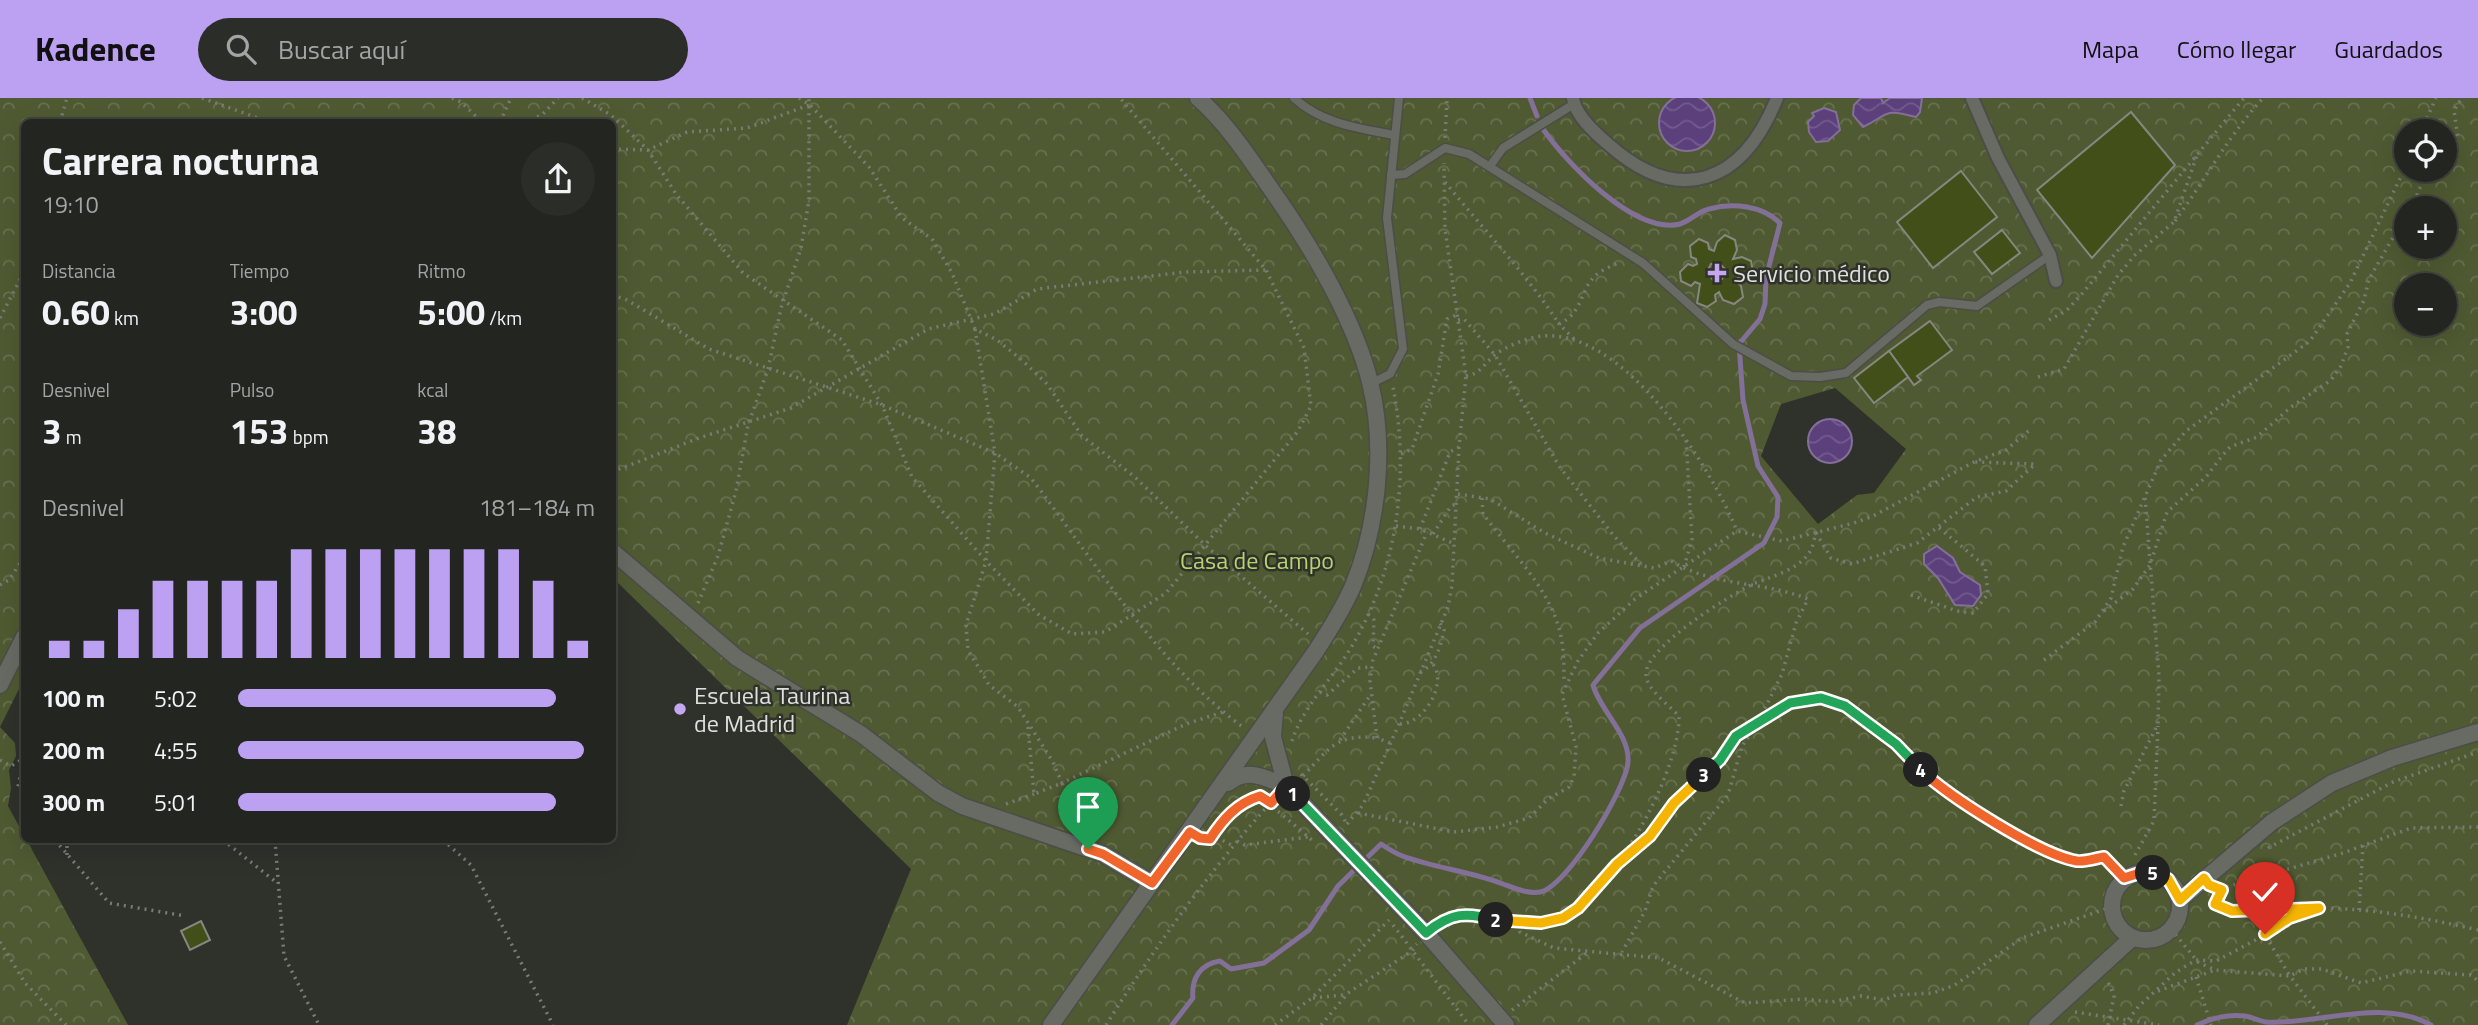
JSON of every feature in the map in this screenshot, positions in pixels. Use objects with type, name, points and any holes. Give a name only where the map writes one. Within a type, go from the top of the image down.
[{"type":"street","points":[[1051,1025],[1246,754],[1321,644],[1353,586],[1369,531],[1378,473],[1370,384],[1361,353],[1304,237],[1242,148],[1198,98]]},
{"type":"street","points":[[1573,101],[1594,132],[1644,171],[1663,178],[1694,180],[1724,171],[1751,149],[1777,98]]},
{"type":"street","points":[[1972,98],[1998,158],[2050,255],[2056,281]]},
{"type":"street","points":[[616,555],[690,621],[737,658],[861,734],[938,793],[962,806],[1103,854],[1152,883]]},
{"type":"street","points":[[0,685],[21,643]]},
{"type":"street","points":[[1276,710],[1273,737],[1283,780]]},
{"type":"street","points":[[2180,900],[2272,822],[2332,783],[2392,758],[2478,732]]},
{"type":"street","points":[[1246,754],[1260,753],[1337,841],[1426,933],[1503,1022]]},
{"type":"street","points":[[1221,789],[1244,774],[1283,780]]},
{"type":"street","points":[[2146,871],[2158,873],[2168,879],[2180,900],[2180,911],[2171,929],[2150,940],[2132,938],[2119,928],[2111,907],[2113,896],[2124,878],[2146,871]]},
{"type":"street","points":[[2037,1025],[2132,938]]},
{"type":"lane","points":[[1294,98],[1323,118],[1338,124],[1394,135]]},
{"type":"lane","points":[[1370,384],[1390,374],[1403,349],[1387,218],[1399,98]]},
{"type":"lane","points":[[1490,166],[1503,148],[1573,101]]},
{"type":"lane","points":[[1391,175],[1405,174],[1445,148],[1462,151],[1631,256],[1650,269],[1733,344],[1791,376],[1820,377],[1846,373],[1927,305],[1939,302],[1978,306],[2050,255]]},
{"type":"path","points":[[61,119],[67,98]]},
{"type":"path","points":[[202,98],[212,99],[262,119]]},
{"type":"path","points":[[452,98],[461,102],[479,119]]},
{"type":"path","points":[[500,119],[511,98]]},
{"type":"path","points":[[532,119],[542,115],[558,98]]},
{"type":"path","points":[[582,98],[615,119]]},
{"type":"path","points":[[799,98],[810,105],[869,167],[902,218],[932,239],[952,273],[972,319],[995,453],[985,561],[966,625],[968,650],[989,685],[1018,707],[1053,762],[1088,849]]},
{"type":"path","points":[[690,621],[718,556],[736,491],[749,422],[768,369],[784,299],[801,248],[809,200],[809,98]]},
{"type":"path","points":[[616,120],[648,150],[676,194],[743,273],[842,340],[881,405],[912,477],[985,561],[1038,614],[1072,634],[1105,632],[1166,593],[1298,431],[1311,407],[1304,348],[1266,270],[1120,98]]},
{"type":"path","points":[[1347,824],[1358,813],[1399,724],[1450,598],[1466,376],[1445,229],[1447,98]]},
{"type":"path","points":[[2049,320],[2066,311],[2081,295],[2244,98]]},
{"type":"path","points":[[2038,377],[2064,369],[2118,275],[2135,255],[2174,222],[2220,159],[2241,122],[2263,98]]},
{"type":"path","points":[[2426,119],[2436,98]]},
{"type":"path","points":[[2455,119],[2454,110],[2462,98]]},
{"type":"path","points":[[616,149],[648,150],[687,132],[747,128],[810,105]]},
{"type":"path","points":[[2174,222],[2199,150]]},
{"type":"path","points":[[1444,180],[1485,233],[1534,286],[1559,324],[1576,341],[1605,355],[1659,404],[1686,438],[1721,493],[1737,531]]},
{"type":"path","points":[[2044,660],[2095,622],[2111,598],[2123,547],[2161,460],[2186,431],[2310,341],[2350,284],[2398,182]]},
{"type":"path","points":[[2102,612],[2133,589],[2150,565],[2167,512],[2206,477],[2230,447],[2257,437],[2291,407],[2331,380],[2341,366],[2348,347],[2347,334],[2364,300],[2369,279],[2394,236]]},
{"type":"path","points":[[1559,324],[1567,320],[1582,303],[1594,277],[1631,256]]},
{"type":"path","points":[[616,471],[791,408],[928,329],[993,314],[1037,289],[1186,272],[1266,270]]},
{"type":"path","points":[[0,318],[21,278]]},
{"type":"path","points":[[616,296],[709,349],[881,405],[995,453],[1031,478],[1131,614],[1223,712],[1257,737]]},
{"type":"path","points":[[1401,454],[1412,449],[1438,374],[1447,320],[1464,319],[1495,355],[1559,466],[1614,536],[1643,566]]},
{"type":"path","points":[[975,329],[998,340],[1047,384],[1082,436],[1136,478],[1206,546],[1321,644]]},
{"type":"path","points":[[1466,376],[1474,375],[1495,355],[1536,337],[1576,341]]},
{"type":"path","points":[[1564,685],[1591,643],[1617,613],[1635,598],[1684,569],[1737,531],[1782,541],[1873,516],[1974,462],[2006,450],[2032,428]]},
{"type":"path","points":[[1684,569],[1692,539],[1686,438]]},
{"type":"path","points":[[1420,529],[1450,453],[1459,447]]},
{"type":"path","points":[[1816,533],[1830,558],[1852,564],[1917,543],[1977,497],[2007,491],[2035,464],[1974,462]]},
{"type":"path","points":[[1458,494],[1482,497],[1545,533],[1599,558],[1654,568],[1671,561],[1684,569],[1727,583],[1754,584],[1787,590],[1808,599],[1796,623],[1792,647],[1782,674],[1756,726],[1742,746],[1728,795],[1653,886],[1645,911],[1622,952]]},
{"type":"path","points":[[2135,855],[2154,821],[2158,724],[2159,676],[2145,495]]},
{"type":"path","points":[[1358,813],[1454,832],[1490,829],[1529,818],[1548,799],[1569,787],[1574,777],[1576,747],[1563,701],[1562,643],[1556,618],[1541,591],[1483,514],[1482,497]]},
{"type":"path","points":[[1433,534],[1456,503]]},
{"type":"path","points":[[1396,526],[1420,529],[1455,544]]},
{"type":"path","points":[[1911,595],[1956,611],[1973,613],[1988,594],[1985,566],[1938,527]]},
{"type":"path","points":[[1377,738],[1371,695],[1371,667],[1427,532]]},
{"type":"path","points":[[1312,998],[1338,998],[1348,993],[1412,951],[1426,933],[1446,918],[1462,913],[1519,924],[1541,923],[1571,913],[1589,898],[1617,864],[1665,779],[1679,734],[1679,716],[1649,685],[1645,673],[1651,657],[1684,628],[1754,584],[1767,580],[1809,554],[1816,533]]},
{"type":"path","points":[[0,585],[9,580],[21,562]]},
{"type":"path","points":[[1368,614],[1374,620],[1373,644],[1377,649]]},
{"type":"path","points":[[1420,672],[1432,663],[1443,634],[1440,623]]},
{"type":"path","points":[[1399,724],[1409,723],[1433,699],[1437,675],[1432,663]]},
{"type":"path","points":[[1320,692],[1327,695],[1358,668],[1371,667]]},
{"type":"path","points":[[1106,1025],[1136,978],[1233,846],[1271,803],[1283,780],[1301,774],[1339,741],[1371,695]]},
{"type":"path","points":[[1617,864],[1650,836],[1674,803],[1720,760],[1736,736],[1790,703],[1821,698],[1845,706],[1896,744],[1923,773],[2001,826],[2051,853],[2079,861],[2104,857],[2124,878]]},
{"type":"path","points":[[1028,725],[1034,794],[1186,724],[1223,712]]},
{"type":"path","points":[[2121,806],[2124,791],[2158,724]]},
{"type":"path","points":[[1339,741],[1354,736],[1377,738],[1390,743]]},
{"type":"path","points":[[2264,850],[2393,782],[2478,752]]},
{"type":"path","points":[[0,760],[11,766],[21,760]]},
{"type":"path","points":[[21,772],[18,787],[21,792]]},
{"type":"path","points":[[1210,839],[1224,819],[1242,804],[1260,796],[1320,848]]},
{"type":"path","points":[[2204,878],[2209,885],[2222,890],[2411,828],[2478,827]]},
{"type":"path","points":[[1190,832],[1200,838],[1233,846]]},
{"type":"path","points":[[1237,841],[1245,845],[1308,837]]},
{"type":"path","points":[[57,843],[108,902],[185,916]]},
{"type":"path","points":[[66,856],[67,843]]},
{"type":"path","points":[[227,843],[276,882]]},
{"type":"path","points":[[275,843],[276,882],[284,956],[319,1025]]},
{"type":"path","points":[[446,843],[471,865],[552,1025]]},
{"type":"path","points":[[2358,910],[2363,845]]},
{"type":"path","points":[[2222,890],[2215,904],[2232,911],[2319,908],[2358,910],[2415,915],[2478,930]]},
{"type":"path","points":[[1519,924],[1520,932],[1541,944],[1589,952],[1622,952],[1659,958],[1745,1003],[1804,999],[1832,1002],[1861,996],[1884,1000],[1896,995],[1933,993],[1955,985],[2022,937],[2111,907]]},
{"type":"path","points":[[2125,1023],[2176,972],[2196,960],[2216,961],[2289,918],[2319,908]]},
{"type":"path","points":[[1275,1025],[1312,998],[1388,918],[1469,1025]]},
{"type":"path","points":[[2171,929],[2196,960],[2215,970],[2290,976],[2304,970],[2322,969],[2361,983],[2411,971],[2471,975],[2478,981]]},
{"type":"path","points":[[2265,934],[2290,976],[2327,1025]]},
{"type":"path","points":[[0,942],[25,983],[66,1025]]},
{"type":"path","points":[[1503,1022],[1589,952]]},
{"type":"path","points":[[2101,964],[2114,996],[2108,1022]]},
{"type":"path","points":[[2154,992],[2215,970]]},
{"type":"path","points":[[2196,977],[2211,1025]]},
{"type":"path","points":[[1321,1025],[1348,993]]},
{"type":"path","points":[[2054,1009],[2108,1022],[2159,1025]]},
{"type":"green space","name":"Casa de Campo","points":[[0,98],[2478,98],[2478,1025],[847,1025],[911,869],[616,581],[616,119],[21,119],[21,685],[0,727]],"holes":[[[1835,388],[1906,449],[1874,493],[1857,495],[1818,524],[1761,456],[1781,404]]]},
{"type":"green space","points":[[0,727],[15,743],[16,756],[9,770],[11,788],[8,806],[21,830],[21,843],[28,843],[128,1025],[0,1025]]},
{"type":"water","points":[[1687,95],[1698,97],[1707,103],[1713,112],[1713,134],[1707,143],[1698,149],[1687,151],[1676,149],[1667,143],[1661,134],[1659,123],[1661,112],[1667,103],[1676,97]]},
{"type":"water","points":[[1861,98],[1881,98],[1883,103],[1890,98],[1922,98],[1920,112],[1916,117],[1891,113],[1863,127],[1853,115],[1854,105]]},
{"type":"water","points":[[1824,108],[1836,112],[1840,130],[1828,141],[1816,142],[1809,132],[1808,122],[1814,116],[1812,113]]},
{"type":"water","points":[[1830,419],[1839,420],[1846,425],[1851,432],[1851,450],[1846,457],[1839,462],[1830,463],[1821,462],[1814,457],[1809,450],[1808,441],[1809,432],[1814,425],[1821,420]]},
{"type":"water","points":[[1937,546],[1953,558],[1960,572],[1980,585],[1981,595],[1973,606],[1955,605],[1938,578],[1924,564],[1924,554]]},
{"type":"building","points":[[2131,112],[2175,165],[2092,258],[2037,190]]},
{"type":"building","points":[[1961,171],[1997,217],[1933,268],[1897,222]]},
{"type":"building","points":[[2002,230],[2020,253],[1992,274],[1974,252]]},
{"type":"building","points":[[1725,235],[1735,240],[1737,250],[1733,259],[1742,257],[1751,261],[1753,272],[1745,279],[1739,277],[1735,280],[1741,286],[1743,297],[1734,304],[1723,300],[1719,292],[1715,295],[1716,301],[1707,307],[1697,303],[1700,284],[1695,282],[1691,286],[1681,281],[1680,272],[1688,264],[1697,264],[1696,259],[1691,257],[1690,246],[1699,239],[1708,243],[1709,249],[1714,251],[1717,242]],"holes":[[[1719,263],[1726,270],[1722,279],[1713,280],[1707,272],[1711,264]]]},
{"type":"building","points":[[1930,321],[1952,350],[1917,376],[1921,380],[1914,385],[1889,351]]},
{"type":"building","points":[[1889,351],[1908,377],[1874,403],[1854,378]]},
{"type":"building","points":[[201,921],[210,940],[190,950],[181,931]]},
{"type":"waterway","points":[[1530,98],[1537,116]]},
{"type":"waterway","points":[[1172,1025],[1193,998],[1195,979],[1202,969],[1220,961],[1231,969],[1264,963],[1309,930],[1338,886],[1381,844],[1397,854],[1521,890],[1540,892],[1551,886],[1565,873],[1593,835],[1617,793],[1628,762],[1620,732],[1593,685],[1640,628],[1764,543],[1777,517],[1778,497],[1758,466],[1743,400],[1739,344],[1760,319],[1765,304],[1766,278],[1780,223],[1756,209],[1738,206],[1705,210],[1680,224],[1662,224],[1642,218],[1603,193],[1584,176],[1543,129]]},
{"type":"waterway","points":[[2197,1025],[2232,1016],[2245,1016],[2266,1022],[2287,1022],[2371,1013],[2412,1017],[2431,1025]]},
{"type":"place","name":"Servicio médico","points":[[1717,273]]},
{"type":"place","name":"Escuela Taurina de Madrid","points":[[680,709]]},
{"type":"route","points":[[1088,849],[1103,854],[1152,883],[1190,832],[1200,838],[1210,839],[1224,819],[1242,804],[1260,796],[1271,803],[1286,786],[1426,933],[1446,918],[1462,913],[1500,922],[1541,923],[1563,918],[1578,908],[1617,864],[1650,836],[1674,803],[1720,760],[1736,736],[1790,703],[1821,698],[1845,706],[1896,744],[1923,773],[1951,793],[2001,826],[2051,853],[2079,861],[2104,857],[2124,878],[2146,871],[2158,873],[2168,879],[2180,900],[2204,878],[2209,885],[2222,890],[2215,904],[2232,911],[2264,912],[2319,908],[2289,918],[2265,934]]}]
